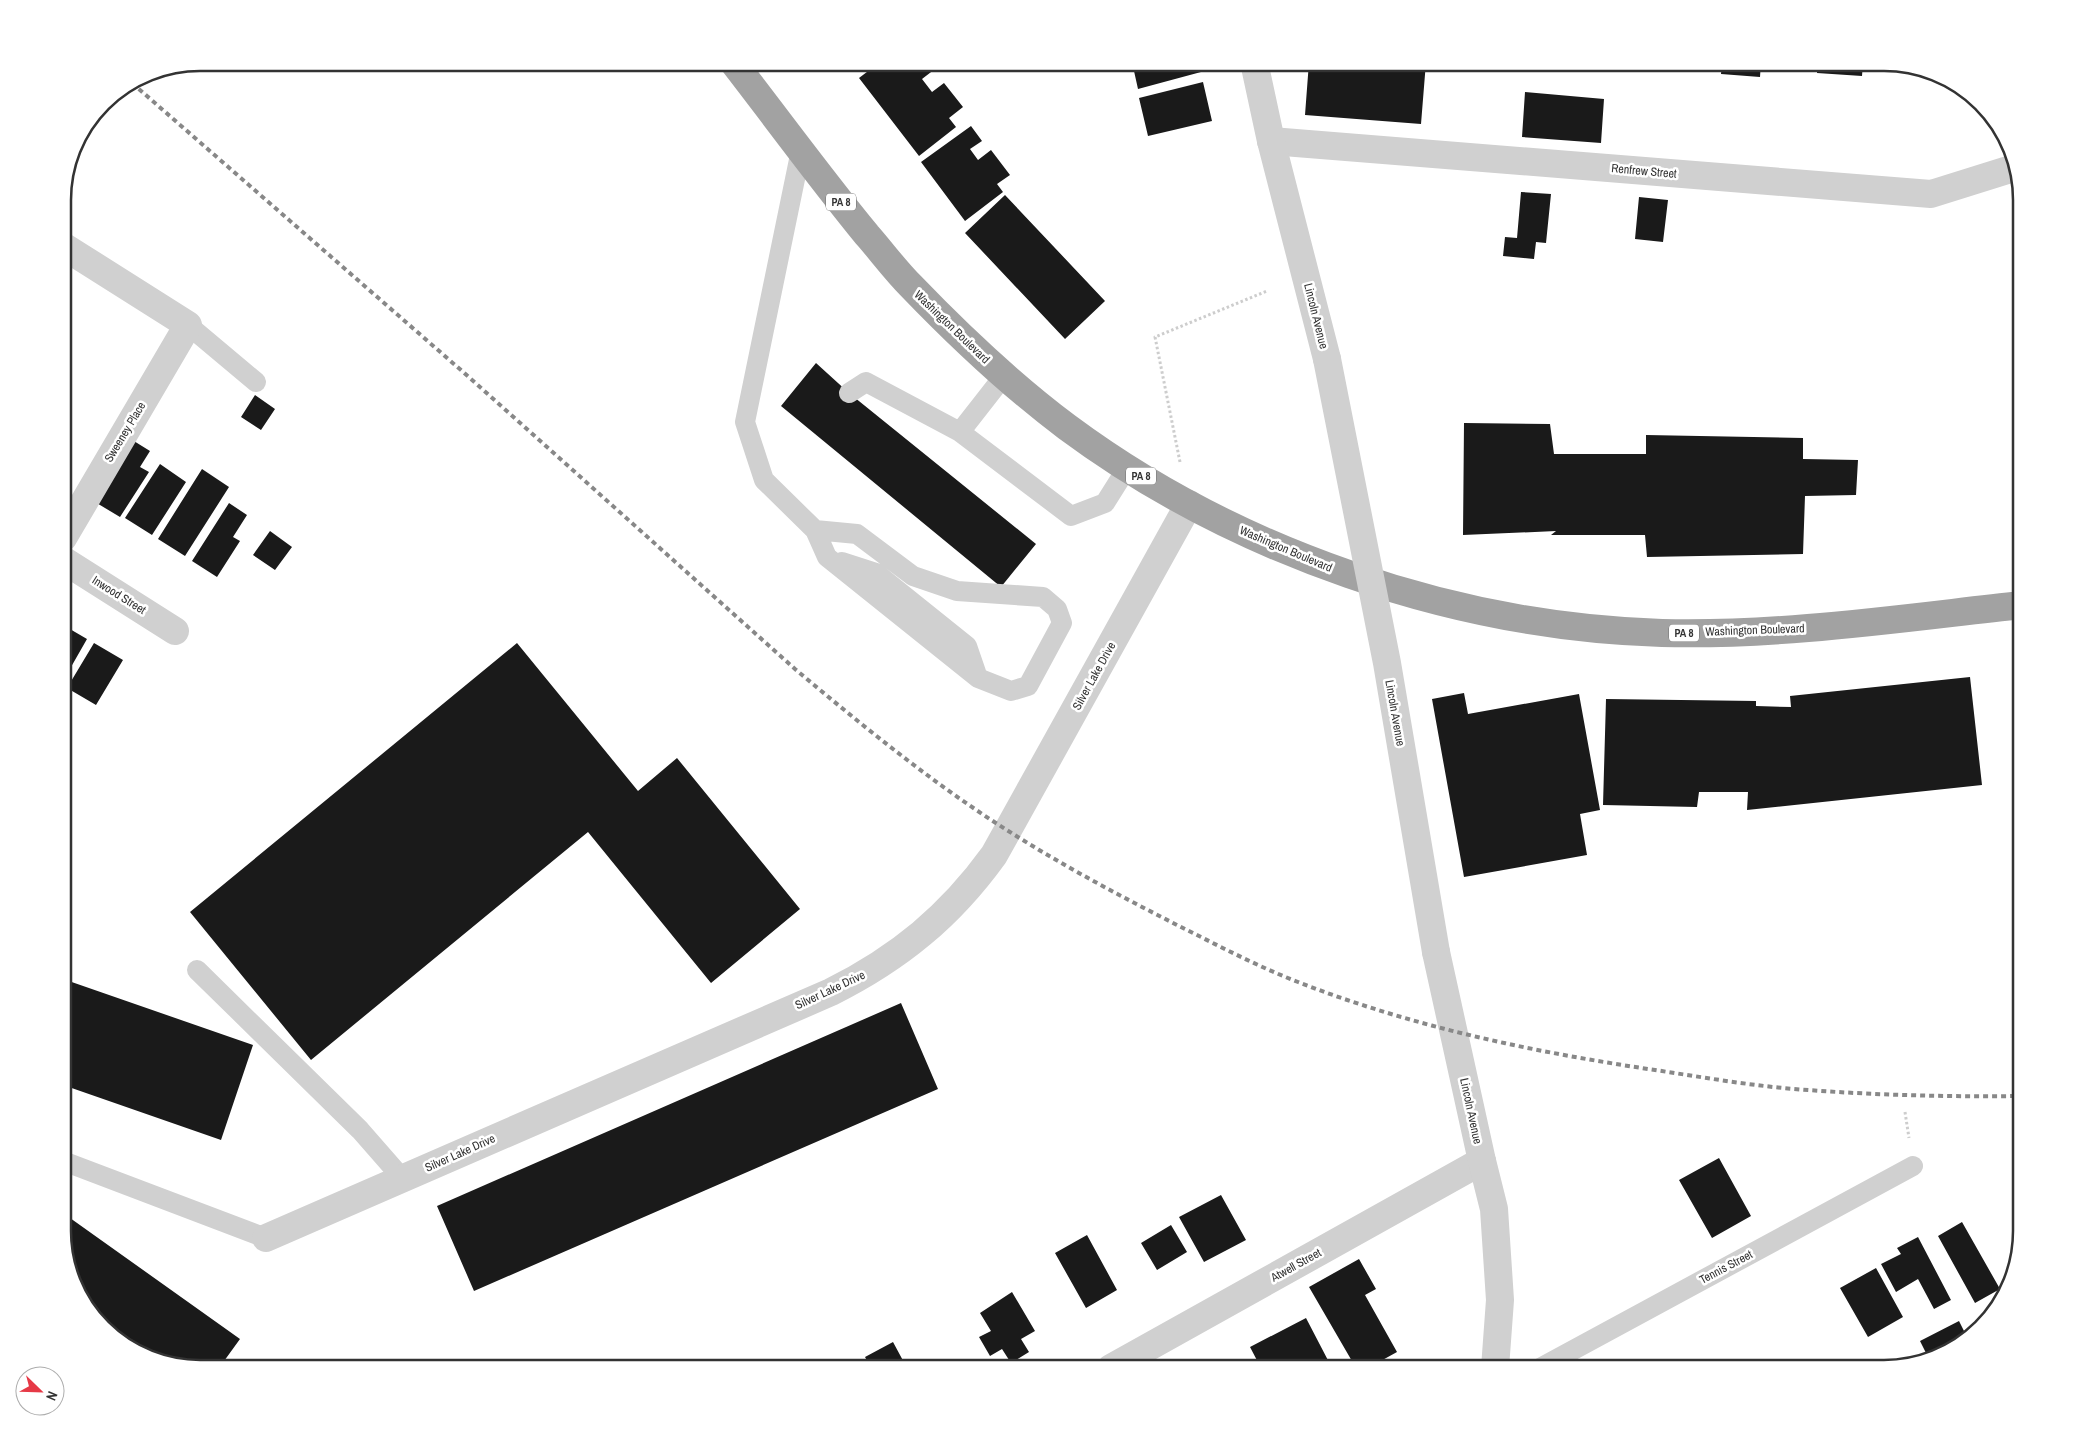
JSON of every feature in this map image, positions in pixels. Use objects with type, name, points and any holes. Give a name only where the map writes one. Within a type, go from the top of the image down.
[{"type":"highway","name":"Washington Boulevard","points":[[741,72],[849,213],[907,283],[1003,377],[1068,428],[1127,468],[1189,504],[1252,536],[1316,563],[1379,585],[1513,617],[1584,627],[1659,633],[1729,633],[1801,629],[2013,606]]},
{"type":"street","name":"Lincoln Avenue","points":[[1256,71],[1271,141],[1327,359],[1387,662],[1436,952],[1494,1209],[1500,1300],[1496,1360]]},
{"type":"street","name":"Renfrew Street","points":[[1271,141],[1931,194],[2009,170]]},
{"type":"street","points":[[72,252],[188,325]]},
{"type":"street","name":"Sweeney Place","points":[[72,523],[188,325]]},
{"type":"street","name":"Silver Lake Drive","points":[[266,1238],[831,992],[891,958],[940,919],[978,878],[999,848],[1189,504]]},
{"type":"street","name":"Inwood Street","points":[[72,566],[175,631]]},
{"type":"street","name":"Atwell Street","points":[[1125,1360],[1482,1161]]},
{"type":"lane","points":[[801,150],[745,422],[764,480],[815,530],[827,557],[876,574],[967,646],[978,678],[1011,691],[1028,686],[1062,623],[1057,609],[1042,597],[957,591],[913,576],[857,534],[815,530]]},
{"type":"lane","points":[[188,325],[256,382]]},
{"type":"lane","points":[[960,432],[1003,377]]},
{"type":"lane","points":[[849,392],[866,382],[960,432],[1071,516],[1106,503],[1127,468]]},
{"type":"lane","points":[[196,970],[360,1130],[402,1178]]},
{"type":"lane","points":[[72,1164],[266,1238]]},
{"type":"lane","name":"Tennis Street","points":[[1555,1360],[1913,1166]]},
{"type":"path","points":[[1189,504],[1156,337],[1267,291]]},
{"type":"building","points":[[1134,71],[1201,71],[1201,72],[1138,89]]},
{"type":"building","points":[[1308,71],[1425,71],[1421,124],[1305,115]]},
{"type":"building","points":[[1721,71],[1760,71],[1760,77],[1721,74]]},
{"type":"building","points":[[1817,71],[1862,71],[1862,76],[1817,73]]},
{"type":"building","points":[[867,72],[932,72],[922,79],[932,92],[944,83],[963,107],[949,118],[956,127],[919,156],[859,78]]},
{"type":"building","points":[[1203,82],[1212,121],[1148,136],[1139,98]]},
{"type":"building","points":[[1525,92],[1604,99],[1601,143],[1522,137]]},
{"type":"building","points":[[971,126],[982,141],[970,149],[978,160],[991,150],[1010,175],[997,184],[1003,192],[965,221],[921,162]]},
{"type":"building","points":[[1521,192],[1551,194],[1546,243],[1536,242],[1534,259],[1503,256],[1505,237],[1517,238]]},
{"type":"building","points":[[1005,195],[1105,301],[1065,339],[965,233]]},
{"type":"building","points":[[1639,197],[1668,200],[1663,242],[1635,239]]},
{"type":"building","points":[[816,363],[849,393],[1036,544],[1001,587],[781,406]]},
{"type":"building","points":[[255,395],[275,409],[261,430],[241,417]]},
{"type":"building","points":[[1464,423],[1550,424],[1554,454],[1646,454],[1646,435],[1803,438],[1803,459],[1858,460],[1856,495],[1805,496],[1803,554],[1647,557],[1645,535],[1551,535],[1556,531],[1463,535]]},
{"type":"building","points":[[129,438],[150,451],[140,467],[149,472],[120,517],[90,499]]},
{"type":"building","points":[[160,464],[186,482],[152,535],[125,518]]},
{"type":"building","points":[[202,469],[229,487],[185,556],[158,539]]},
{"type":"building","points":[[229,503],[247,515],[233,537],[240,541],[217,577],[192,561]]},
{"type":"building","points":[[270,531],[292,547],[275,570],[253,555]]},
{"type":"building","points":[[72,630],[87,639],[72,665]]},
{"type":"building","points":[[94,643],[123,660],[96,705],[72,691],[72,680]]},
{"type":"building","points":[[517,643],[638,791],[677,758],[800,909],[711,983],[588,832],[311,1060],[190,912]]},
{"type":"building","points":[[1970,677],[1982,785],[1747,810],[1748,792],[1699,792],[1697,807],[1603,805],[1606,699],[1756,701],[1756,706],[1791,707],[1790,696]]},
{"type":"building","points":[[1464,693],[1468,714],[1579,694],[1600,810],[1580,814],[1587,855],[1464,877],[1432,699]]},
{"type":"building","points":[[72,982],[253,1045],[221,1140],[72,1088]]},
{"type":"building","points":[[901,1003],[938,1089],[474,1291],[437,1206]]},
{"type":"building","points":[[1719,1158],[1751,1216],[1712,1238],[1679,1180]]},
{"type":"building","points":[[1221,1195],[1246,1240],[1204,1262],[1179,1217]]},
{"type":"building","points":[[72,1219],[240,1339],[225,1360],[200,1360],[183,1359],[159,1353],[129,1338],[103,1316],[81,1280],[74,1256]]},
{"type":"building","points":[[1962,1222],[1999,1287],[1997,1290],[1975,1303],[1938,1236]]},
{"type":"building","points":[[1171,1225],[1187,1252],[1157,1270],[1141,1243]]},
{"type":"building","points":[[1087,1235],[1117,1290],[1086,1308],[1055,1253]]},
{"type":"building","points":[[1918,1237],[1951,1300],[1934,1309],[1918,1279],[1896,1292],[1881,1264],[1901,1254],[1897,1248]]},
{"type":"building","points":[[1359,1259],[1376,1289],[1365,1295],[1397,1352],[1382,1360],[1351,1360],[1309,1287]]},
{"type":"building","points":[[1876,1268],[1903,1317],[1868,1337],[1840,1288]]},
{"type":"building","points":[[1012,1292],[1035,1331],[1021,1339],[1029,1352],[1016,1360],[1009,1360],[1002,1349],[990,1356],[979,1337],[991,1331],[980,1313]]},
{"type":"building","points":[[1306,1318],[1328,1360],[1257,1360],[1250,1347]]},
{"type":"building","points":[[1959,1321],[1964,1331],[1948,1342],[1926,1352],[1920,1341]]},
{"type":"building","points":[[893,1342],[903,1360],[867,1360],[865,1357]]},
{"type":"railway","points":[[138,88],[462,371],[795,669],[837,704],[902,756],[969,805],[1047,855],[1101,885],[1283,976],[1385,1012],[1474,1036],[1609,1063],[1776,1087],[1851,1093],[2013,1096]]}]
